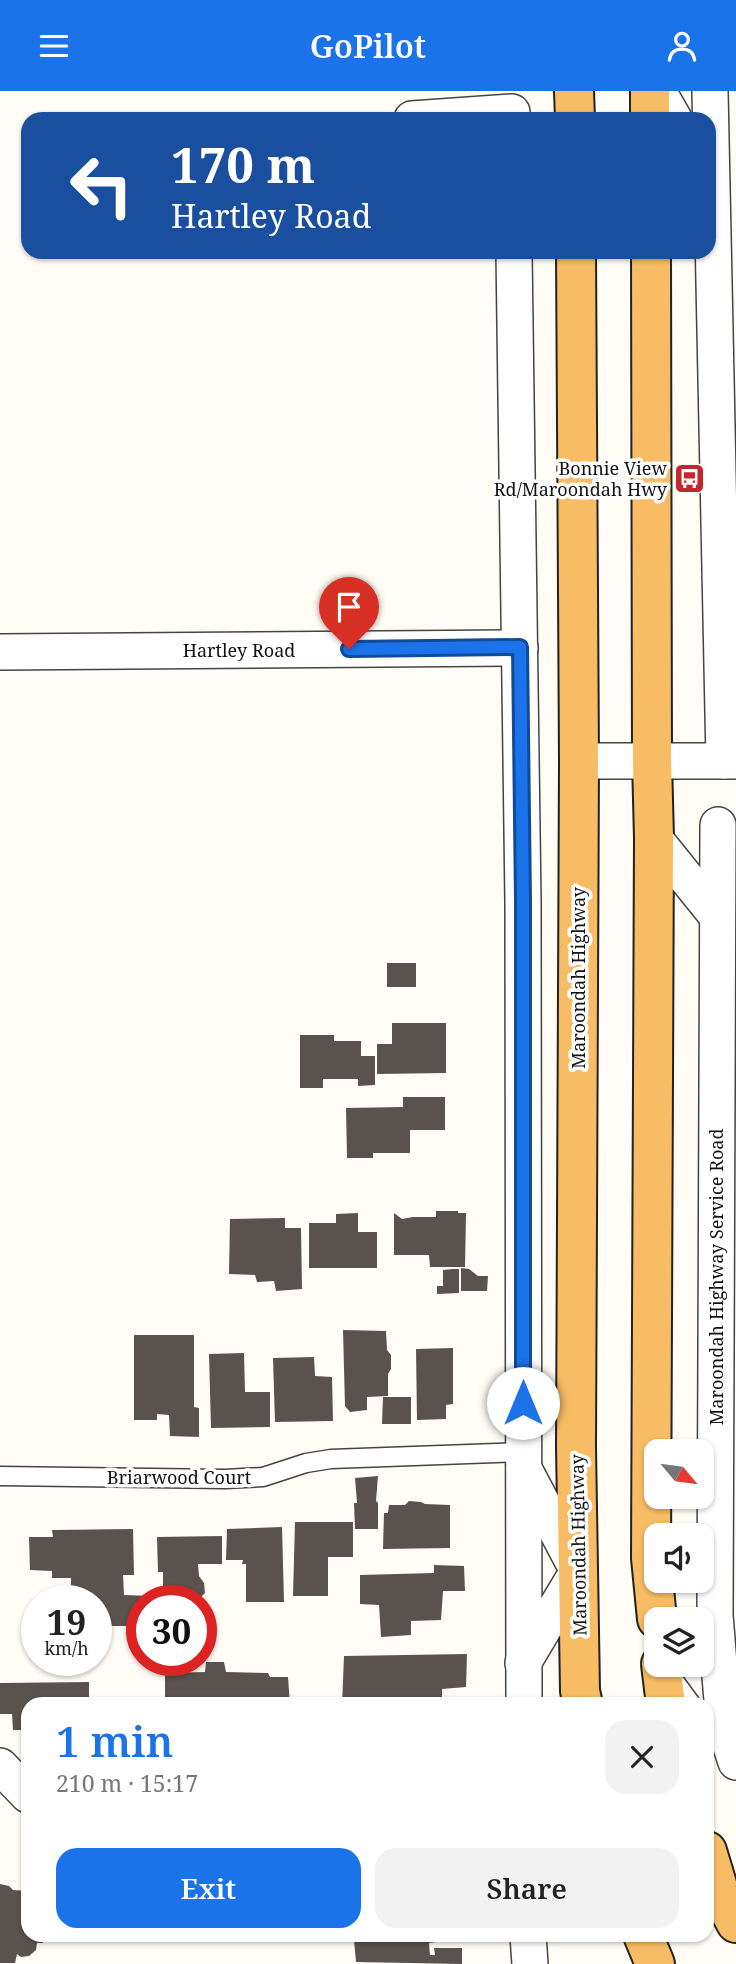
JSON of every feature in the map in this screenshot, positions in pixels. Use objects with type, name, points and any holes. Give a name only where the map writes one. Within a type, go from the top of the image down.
[{"type":"highway","points":[[575,91],[575,112]]},
{"type":"highway","points":[[650,91],[650,112]]},
{"type":"highway","name":"Maroondah Highway","points":[[576,259],[579,761],[576,1433],[581,1697]]},
{"type":"highway","points":[[651,259],[654,838],[651,1558],[656,1607]]},
{"type":"highway","points":[[663,1677],[665,1697]]},
{"type":"highway","points":[[714,1874],[719,1891],[736,1923]]},
{"type":"highway","points":[[646,1942],[655,1964]]},
{"type":"street","points":[[658,91],[670,112]]},
{"type":"street","points":[[710,91],[710,112]]},
{"type":"street","points":[[470,112],[512,107]]},
{"type":"street","points":[[514,259],[523,902],[524,1697]]},
{"type":"street","points":[[579,761],[730,761],[713,259]]},
{"type":"street","name":"Hartley Road","points":[[0,652],[520,647]]},
{"type":"street","name":"Maroondah Highway Service Road","points":[[718,825],[715,1615],[724,1725],[736,1761]]},
{"type":"street","points":[[654,838],[717,916]]},
{"type":"street","points":[[522,1459],[578,1571],[523,1663]]},
{"type":"street","points":[[0,1766],[21,1788]]},
{"type":"street","points":[[528,1942],[530,1964]]},
{"type":"lane","name":"Briarwood Court","points":[[0,1476],[238,1478],[263,1477],[306,1463],[331,1459],[522,1459]]},
{"type":"lane","points":[[671,1677],[686,1697]]},
{"type":"lane","name":"Maroondah Highway Service Road","points":[[714,1733],[736,1761]]},
{"type":"building","points":[[387,963],[416,963],[416,987],[387,987]]},
{"type":"building","points":[[392,1023],[446,1023],[446,1073],[377,1074],[377,1044],[392,1044]]},
{"type":"building","points":[[300,1035],[334,1035],[334,1041],[361,1041],[361,1056],[375,1056],[375,1085],[358,1086],[358,1079],[323,1079],[323,1088],[300,1088]]},
{"type":"building","points":[[403,1097],[445,1097],[445,1130],[410,1130],[410,1153],[373,1153],[373,1158],[347,1158],[346,1108],[403,1107]]},
{"type":"building","points":[[436,1211],[466,1213],[465,1267],[430,1267],[429,1255],[394,1255],[394,1213],[402,1219],[436,1217]]},
{"type":"building","points":[[358,1213],[358,1232],[377,1232],[377,1268],[309,1268],[309,1223],[336,1223],[336,1214]]},
{"type":"building","points":[[285,1218],[285,1228],[301,1228],[302,1289],[276,1291],[274,1281],[257,1282],[255,1275],[229,1274],[230,1219]]},
{"type":"building","points":[[461,1268],[469,1269],[478,1276],[488,1276],[487,1291],[461,1291]]},
{"type":"building","points":[[459,1269],[459,1293],[437,1294],[437,1286],[443,1286],[443,1270]]},
{"type":"building","points":[[343,1330],[386,1331],[387,1350],[391,1355],[388,1396],[367,1397],[367,1410],[350,1412],[345,1406]]},
{"type":"building","points":[[134,1335],[194,1335],[194,1407],[199,1408],[199,1437],[170,1436],[169,1415],[157,1414],[157,1420],[134,1420]]},
{"type":"building","points":[[453,1348],[453,1404],[446,1405],[446,1419],[417,1420],[416,1349]]},
{"type":"building","points":[[244,1353],[245,1392],[270,1392],[270,1427],[211,1428],[209,1354]]},
{"type":"building","points":[[314,1357],[315,1376],[332,1377],[333,1421],[275,1422],[273,1358]]},
{"type":"building","points":[[383,1397],[411,1397],[411,1424],[382,1424]]},
{"type":"building","points":[[378,1476],[378,1529],[355,1529],[355,1478]]},
{"type":"building","points":[[409,1501],[450,1505],[450,1548],[383,1549],[384,1513],[388,1513],[389,1505],[405,1505]]},
{"type":"building","points":[[295,1522],[353,1522],[353,1557],[328,1557],[328,1596],[293,1596]]},
{"type":"building","points":[[282,1527],[284,1602],[246,1602],[246,1564],[242,1564],[243,1560],[226,1560],[227,1529]]},
{"type":"building","points":[[133,1529],[134,1575],[123,1575],[126,1626],[112,1626],[112,1585],[71,1585],[71,1578],[52,1578],[52,1571],[30,1570],[29,1537],[53,1537],[52,1530]]},
{"type":"building","points":[[222,1536],[222,1564],[198,1564],[199,1576],[204,1585],[163,1585],[163,1572],[158,1572],[157,1537]]},
{"type":"building","points":[[434,1565],[464,1566],[465,1591],[443,1591],[441,1620],[411,1621],[411,1635],[381,1637],[379,1605],[360,1604],[360,1575],[434,1573]]},
{"type":"building","points":[[467,1654],[466,1687],[442,1689],[442,1697],[342,1697],[344,1656]]},
{"type":"building","points":[[217,1662],[224,1662],[226,1672],[268,1673],[270,1677],[288,1677],[289,1697],[165,1697],[165,1676],[217,1676]]},
{"type":"building","points":[[89,1682],[89,1697],[21,1697],[21,1730],[13,1730],[12,1714],[0,1714],[0,1683]]},
{"type":"building","points":[[0,1884],[21,1891],[21,1942],[43,1943],[37,1943],[36,1950],[29,1956],[21,1957],[17,1954],[15,1963],[0,1963]]},
{"type":"building","points":[[354,1942],[436,1942],[429,1943],[430,1955],[435,1955],[434,1948],[462,1948],[462,1964],[356,1962]]},
{"type":"place","name":"Bonnie View Rd/Maroondah Hwy","points":[[690,478]]},
{"type":"route","points":[[349,649],[520,647],[523,1403]]}]
